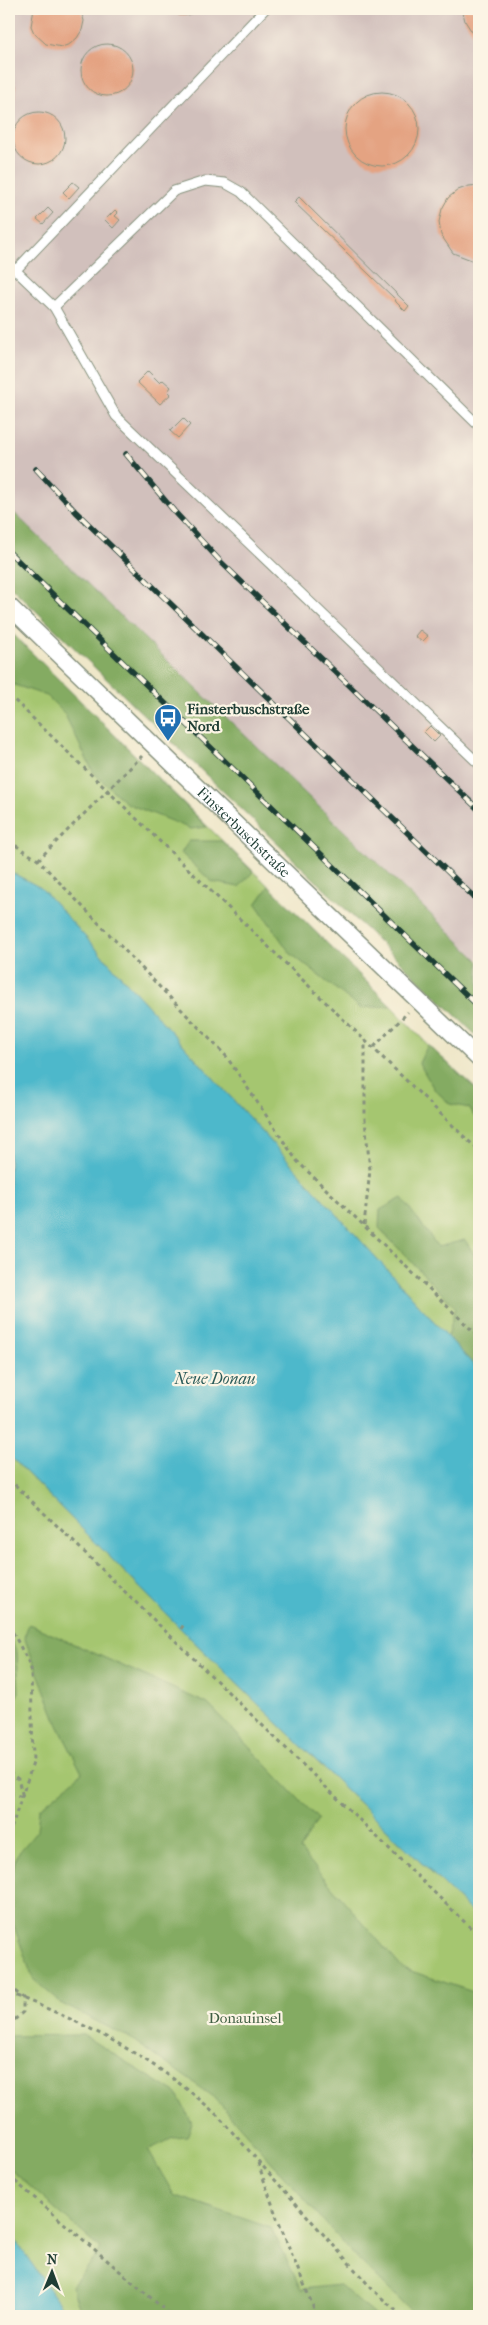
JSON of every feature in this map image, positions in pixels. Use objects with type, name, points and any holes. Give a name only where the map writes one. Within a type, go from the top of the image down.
[{"type":"street","name":"Finsterbuschstraße","points":[[9,606],[479,1059]]},
{"type":"lane","points":[[265,9],[12,267],[54,308],[116,416],[479,764]]},
{"type":"lane","points":[[54,308],[174,192],[205,181],[226,183],[241,192],[479,426]]},
{"type":"path","points":[[9,695],[374,1047],[479,1151]]},
{"type":"path","points":[[38,860],[144,754]]},
{"type":"path","points":[[9,842],[38,860],[226,1056],[297,1162],[479,1336]]},
{"type":"path","points":[[374,1047],[408,1012]]},
{"type":"path","points":[[364,1226],[370,1170],[365,1120],[365,1039]]},
{"type":"path","points":[[9,1479],[479,1936]]},
{"type":"path","points":[[181,1629],[184,1624]]},
{"type":"path","points":[[9,1625],[31,1667],[33,1763],[9,1835]]},
{"type":"path","points":[[9,1772],[18,1779],[23,1797]]},
{"type":"path","points":[[9,1794],[23,1797]]},
{"type":"path","points":[[9,1986],[23,1998],[24,2012],[9,2025]]},
{"type":"path","points":[[9,1993],[94,2030],[161,2070],[200,2099],[374,2291],[402,2316]]},
{"type":"path","points":[[257,2160],[277,2218],[317,2316]]},
{"type":"path","points":[[9,2176],[172,2316]]},
{"type":"shaded area","points":[[9,9],[479,9],[479,961],[9,508]]},
{"type":"green space","points":[[9,508],[479,961],[479,1038],[9,585]]},
{"type":"green space","points":[[9,632],[391,1006],[428,1045],[479,1092],[479,1371],[41,888],[9,871]]},
{"type":"green space","points":[[14,635],[207,827],[191,829],[126,803],[93,772],[64,713],[47,696],[9,683],[9,638]]},
{"type":"green space","points":[[189,841],[222,841],[253,872],[239,887],[212,882],[181,853]]},
{"type":"green space","points":[[269,886],[391,1006],[360,1008],[290,953],[256,904]]},
{"type":"green space","points":[[428,1045],[479,1092],[479,1124],[469,1108],[450,1104],[434,1089],[419,1063]]},
{"type":"green space","points":[[402,1198],[438,1247],[465,1240],[479,1262],[479,1371],[448,1337],[455,1307],[379,1228],[380,1210]]},
{"type":"green space","name":"Donauinsel","points":[[9,1455],[181,1629],[479,1919],[479,2316],[68,2316],[9,2231]]},
{"type":"green space","points":[[29,1624],[208,1704],[318,1819],[300,1850],[402,1968],[479,1994],[479,2316],[416,2316],[352,2253],[214,2097],[130,2038],[62,2004],[33,1979],[10,1915],[9,1888],[16,1856],[37,1831],[39,1809],[82,1773],[58,1725],[24,1637]]},
{"type":"green space","points":[[9,1637],[17,1652],[19,1692],[9,1711]]},
{"type":"green space","points":[[83,2035],[177,2094],[192,2123],[187,2137],[173,2138],[148,2150],[174,2195],[271,2228],[301,2289],[340,2285],[375,2316],[82,2316],[72,2286],[101,2249],[9,2168],[9,2036]]},
{"type":"water","name":"Neue Donau","points":[[9,871],[41,888],[479,1371],[479,1919],[181,1629],[9,1455]]},
{"type":"water","points":[[9,2231],[68,2316],[9,2316]]},
{"type":"building","points":[[34,9],[81,9],[84,21],[82,30],[70,44],[62,47],[46,44],[34,33],[31,26]]},
{"type":"building","points":[[167,9],[201,9],[188,15],[179,15]]},
{"type":"building","points":[[462,9],[479,9],[479,38],[472,32],[465,21]]},
{"type":"building","points":[[102,44],[112,44],[122,48],[129,55],[133,70],[129,85],[122,92],[112,96],[102,96],[92,92],[85,85],[81,75],[81,65],[85,55],[92,48]]},
{"type":"building","points":[[9,74],[16,87],[16,95],[9,111]]},
{"type":"building","points":[[382,92],[403,98],[413,108],[419,129],[413,150],[403,160],[382,166],[361,160],[351,150],[345,129],[351,108],[361,98]]},
{"type":"building","points":[[34,112],[44,112],[54,116],[61,123],[65,138],[61,153],[54,160],[44,164],[34,164],[24,160],[17,153],[13,143],[13,133],[17,123],[24,116]]},
{"type":"building","points":[[73,182],[79,187],[69,198],[63,192]]},
{"type":"building","points":[[479,185],[479,261],[474,261],[453,253],[441,235],[439,222],[442,209],[448,198],[458,190]]},
{"type":"building","points":[[299,197],[409,306],[405,311],[395,299],[294,202]]},
{"type":"building","points":[[48,208],[53,213],[43,224],[37,219]]},
{"type":"building","points":[[115,210],[118,213],[115,216],[120,220],[113,228],[105,220]]},
{"type":"building","points":[[148,371],[160,383],[163,380],[171,387],[168,391],[171,394],[160,404],[137,382]]},
{"type":"building","points":[[183,418],[190,425],[178,438],[170,431]]},
{"type":"building","points":[[420,630],[428,636],[422,642],[415,636]]},
{"type":"building","points":[[430,726],[440,736],[434,742],[424,732]]},
{"type":"railway","points":[[126,454],[174,511],[222,563],[479,810]]},
{"type":"railway","points":[[36,469],[76,512],[479,902]]},
{"type":"railway","points":[[9,552],[479,1007]]},
{"type":"place","name":"Finsterbuschstraße Nord","points":[[168,742]]}]
